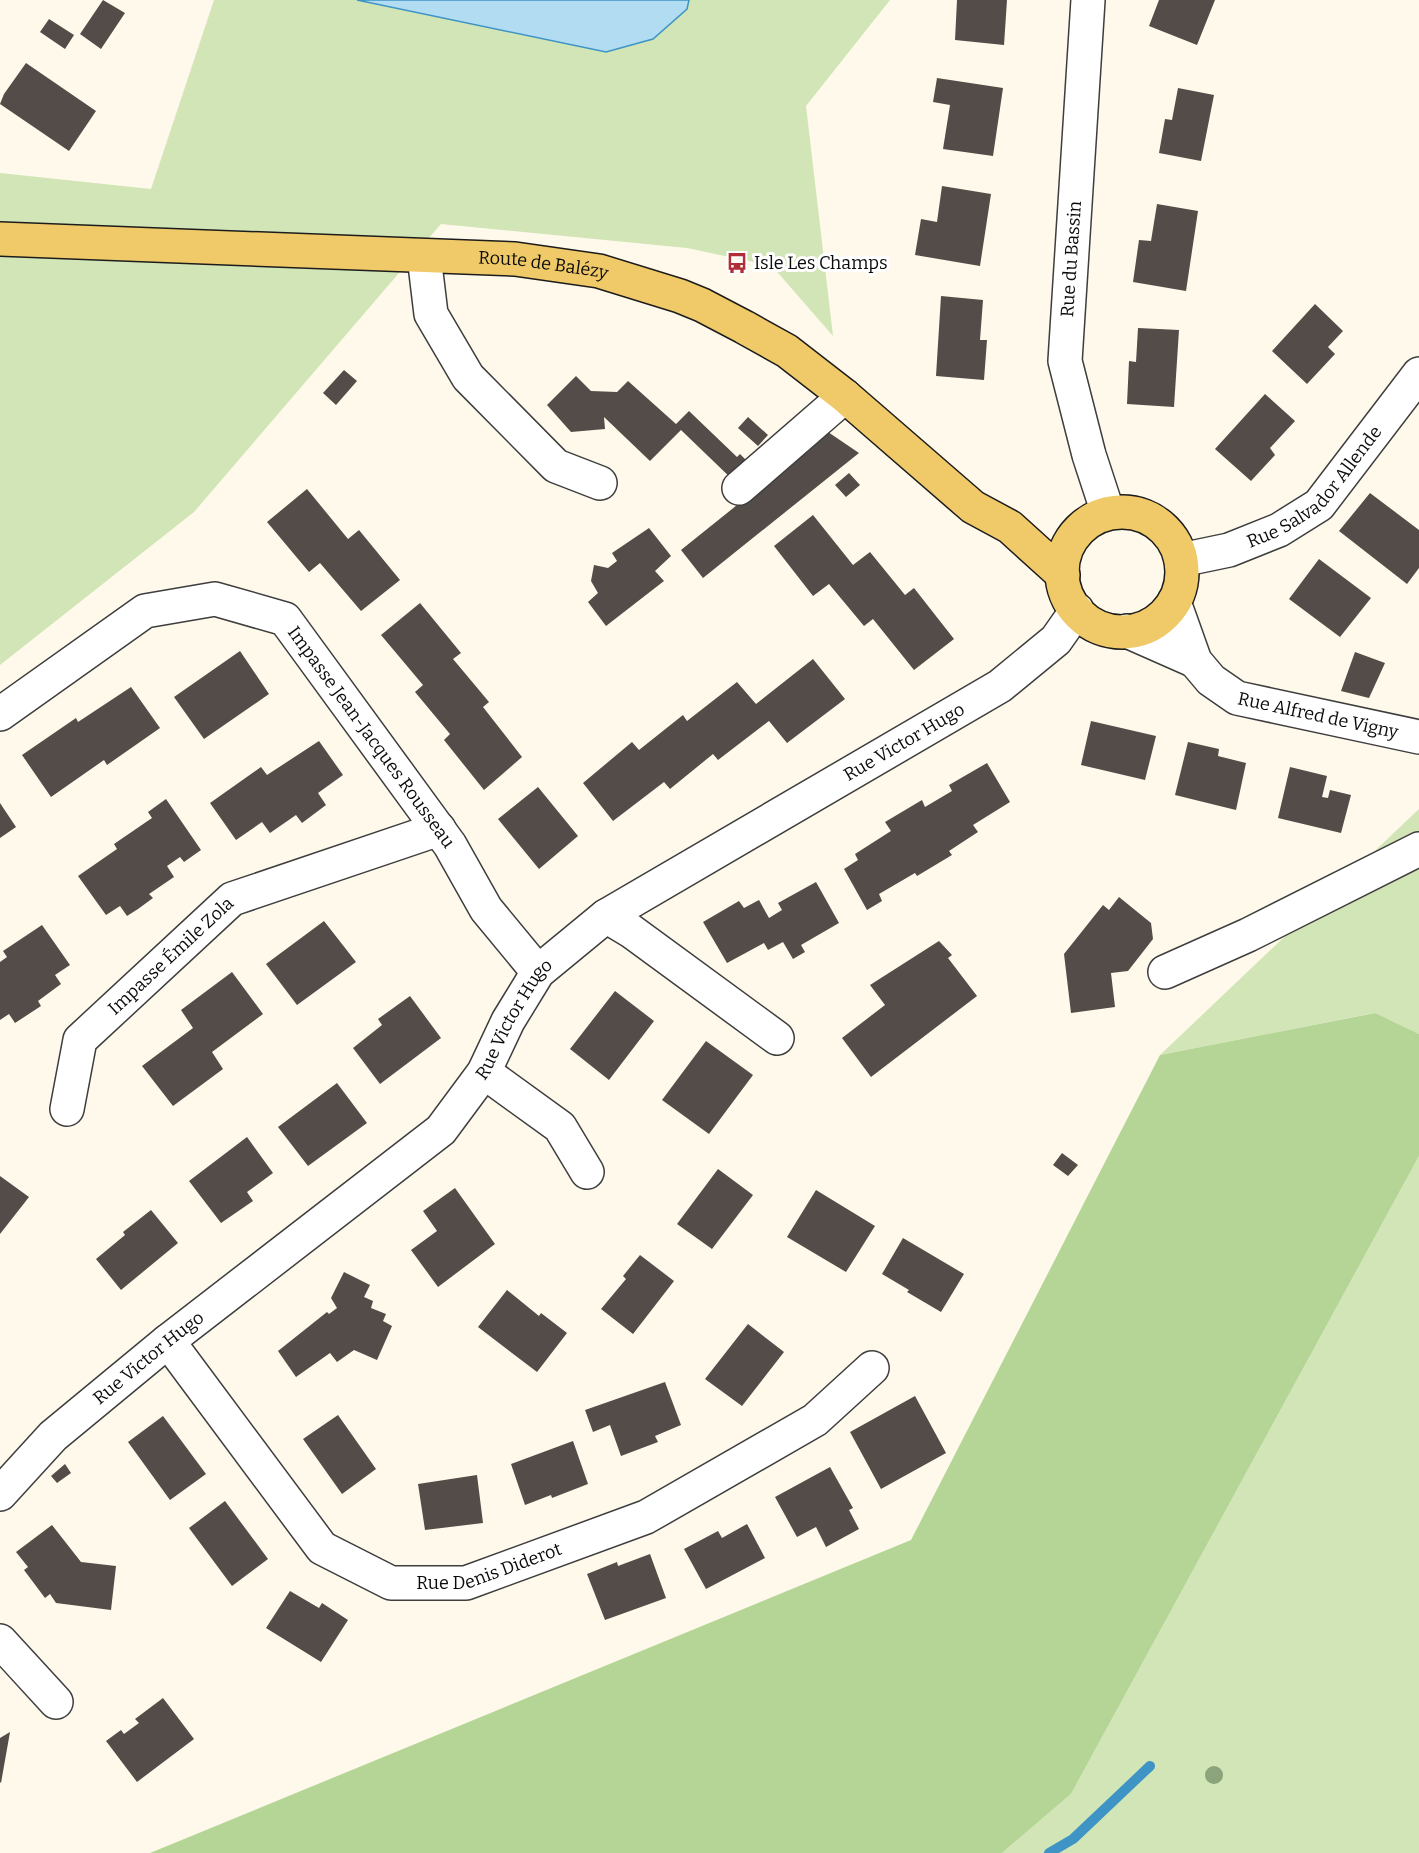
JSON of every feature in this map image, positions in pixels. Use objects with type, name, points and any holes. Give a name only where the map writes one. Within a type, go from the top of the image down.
[{"type":"main road","name":"Route de Balézy","points":[[0,239],[515,259],[598,271],[680,296],[713,310],[787,351],[845,396],[973,507],[1010,526],[1063,575]]},
{"type":"main road","points":[[1127,511],[1146,516],[1162,527],[1174,542],[1181,560],[1180,589],[1174,602],[1165,614],[1141,628],[1113,631],[1100,627],[1087,620],[1068,596],[1063,563],[1074,534],[1084,525],[1108,513],[1127,511]]},
{"type":"main road","name":"Route de Balézy","points":[[1010,526],[1074,534]]},
{"type":"street","name":"Rue du Bassin","points":[[1088,0],[1065,361],[1089,455],[1108,513]]},
{"type":"street","points":[[424,255],[431,314],[468,377],[556,466],[600,483]]},
{"type":"street","name":"Rue Salvador Allende","points":[[1181,560],[1229,550],[1279,530],[1319,505],[1419,374]]},
{"type":"street","points":[[739,488],[845,396]]},
{"type":"street","name":"Impasse Jean-Jacques Rousseau","points":[[0,714],[145,611],[215,599],[285,619],[439,829],[486,909],[538,972]]},
{"type":"street","name":"Rue Alfred de Vigny","points":[[1174,602],[1195,661],[1211,680],[1237,698],[1419,737]]},
{"type":"street","name":"Rue Victor Hugo","points":[[0,1494],[53,1436],[168,1341],[441,1130],[484,1072],[508,1021],[538,972],[606,916],[1000,686],[1056,640],[1077,610]]},
{"type":"street","name":"Rue Alfred de Vigny","points":[[1127,631],[1195,661]]},
{"type":"street","name":"Impasse Émile Zola","points":[[67,1109],[80,1040],[232,899],[439,829]]},
{"type":"street","points":[[1165,972],[1248,935],[1419,849]]},
{"type":"street","points":[[606,916],[631,931],[777,1038]]},
{"type":"street","points":[[484,1072],[560,1127],[586,1172]]},
{"type":"street","name":"Rue Denis Diderot","points":[[168,1341],[322,1548],[391,1583],[466,1583],[646,1517],[815,1420],[872,1368]]},
{"type":"street","points":[[0,1641],[56,1702]]},
{"type":"green space","points":[[214,0],[890,0],[806,106],[833,336],[772,266],[687,248],[441,224],[194,512],[0,665],[0,173],[151,189]]},
{"type":"green space","points":[[1419,809],[1419,1034],[1374,1013],[1160,1055]]},
{"type":"green space","points":[[1375,1013],[1419,1034],[1419,1156],[1071,1794],[1002,1853],[150,1853],[911,1540],[1160,1055]]},
{"type":"green space","points":[[1419,1156],[1419,1853],[1002,1853],[1071,1794]]},
{"type":"water","points":[[357,0],[689,0],[687,9],[653,39],[606,52]]},
{"type":"building","points":[[103,0],[125,13],[101,49],[80,34]]},
{"type":"building","points":[[957,0],[1007,0],[1004,45],[955,40]]},
{"type":"building","points":[[1159,0],[1215,0],[1197,45],[1149,26]]},
{"type":"building","points":[[49,19],[74,35],[65,49],[40,32]]},
{"type":"building","points":[[26,63],[96,111],[69,151],[0,104],[4,94]]},
{"type":"building","points":[[937,78],[1003,88],[993,156],[943,149],[950,105],[933,102]]},
{"type":"building","points":[[1178,88],[1214,95],[1201,161],[1159,153],[1165,119],[1172,120]]},
{"type":"building","points":[[942,186],[991,194],[980,266],[915,255],[921,219],[937,222]]},
{"type":"building","points":[[1157,204],[1198,211],[1186,291],[1133,282],[1139,240],[1151,241]]},
{"type":"building","points":[[941,296],[983,300],[980,340],[987,340],[984,380],[936,376]]},
{"type":"building","points":[[1315,304],[1343,331],[1328,347],[1335,354],[1307,384],[1272,351]]},
{"type":"building","points":[[1138,328],[1179,330],[1174,407],[1127,404],[1129,361],[1136,362]]},
{"type":"building","points":[[344,370],[357,381],[336,405],[323,393]]},
{"type":"building","points":[[576,376],[591,391],[617,392],[628,381],[676,424],[689,411],[737,457],[740,454],[752,466],[735,482],[681,430],[650,461],[604,417],[605,429],[571,432],[547,405]]},
{"type":"building","points":[[1265,394],[1295,421],[1270,448],[1275,455],[1251,481],[1215,449]]},
{"type":"building","points":[[748,417],[768,435],[758,446],[738,428]]},
{"type":"building","points":[[828,432],[859,453],[703,578],[681,550]]},
{"type":"building","points":[[849,473],[860,485],[846,497],[835,485]]},
{"type":"building","points":[[307,489],[348,539],[359,530],[400,580],[361,611],[320,563],[309,572],[267,522]]},
{"type":"building","points":[[1370,493],[1419,530],[1419,568],[1407,584],[1339,531]]},
{"type":"building","points":[[813,515],[853,565],[870,552],[905,595],[914,588],[954,639],[914,670],[873,619],[864,626],[829,584],[813,596],[774,546]]},
{"type":"building","points":[[649,528],[671,556],[655,571],[664,581],[606,626],[588,602],[598,593],[591,581],[594,565],[608,568],[617,561],[612,553]]},
{"type":"building","points":[[1319,559],[1371,598],[1340,637],[1289,599]]},
{"type":"building","points":[[420,603],[461,653],[453,659],[489,702],[483,707],[522,757],[484,790],[444,740],[450,734],[415,692],[423,685],[381,635]]},
{"type":"building","points":[[240,651],[269,694],[204,739],[174,697]]},
{"type":"building","points":[[1355,652],[1385,663],[1369,698],[1341,691]]},
{"type":"building","points":[[813,659],[845,699],[787,743],[769,721],[718,760],[713,754],[670,789],[664,782],[613,821],[583,783],[632,742],[639,750],[683,715],[687,721],[737,682],[756,704]]},
{"type":"building","points":[[131,687],[160,728],[107,765],[104,760],[51,797],[22,755],[76,718],[78,722]]},
{"type":"building","points":[[1091,721],[1156,736],[1145,780],[1081,765]]},
{"type":"building","points":[[319,741],[343,775],[318,793],[326,805],[302,823],[296,815],[270,833],[262,822],[236,840],[210,803],[261,767],[267,775]]},
{"type":"building","points":[[1188,742],[1219,749],[1218,756],[1246,763],[1236,810],[1175,795]]},
{"type":"building","points":[[987,763],[1010,802],[973,825],[978,832],[949,851],[952,855],[917,876],[915,873],[879,894],[882,901],[867,910],[844,869],[858,860],[855,854],[891,831],[885,822],[922,800],[925,807],[952,791],[949,785]]},
{"type":"building","points":[[1290,767],[1327,776],[1322,797],[1328,798],[1330,790],[1351,795],[1341,833],[1278,818]]},
{"type":"building","points":[[538,787],[578,836],[539,869],[498,819]]},
{"type":"building","points":[[166,799],[201,850],[184,862],[180,857],[167,866],[174,877],[149,894],[153,898],[138,909],[127,916],[120,906],[106,915],[78,876],[117,849],[114,844],[152,818],[148,812]]},
{"type":"building","points":[[0,803],[16,827],[0,838]]},
{"type":"building","points":[[816,882],[839,923],[801,945],[805,952],[793,959],[783,942],[768,950],[764,943],[727,963],[703,922],[739,901],[744,908],[759,900],[769,918],[782,910],[778,903]]},
{"type":"building","points":[[1119,897],[1151,923],[1153,939],[1128,971],[1111,973],[1115,1007],[1071,1013],[1064,954],[1103,905],[1109,910]]},
{"type":"building","points":[[324,921],[356,962],[297,1005],[266,964]]},
{"type":"building","points":[[42,925],[70,965],[55,975],[61,984],[38,1001],[41,1006],[15,1023],[9,1014],[0,1020],[0,962],[7,957],[3,951]]},
{"type":"building","points":[[939,941],[952,955],[948,958],[977,996],[871,1077],[842,1038],[885,1005],[870,985]]},
{"type":"building","points":[[232,972],[263,1014],[212,1052],[223,1069],[173,1106],[142,1066],[193,1028],[181,1010]]},
{"type":"building","points":[[615,991],[654,1021],[609,1080],[570,1049]]},
{"type":"building","points":[[410,996],[441,1038],[380,1084],[353,1048],[382,1025],[378,1019]]},
{"type":"building","points":[[706,1041],[753,1075],[709,1134],[662,1100]]},
{"type":"building","points":[[337,1083],[367,1123],[308,1166],[278,1127]]},
{"type":"building","points":[[247,1137],[273,1173],[247,1192],[253,1201],[221,1223],[189,1181]]},
{"type":"building","points":[[1062,1153],[1078,1165],[1068,1176],[1053,1165]]},
{"type":"building","points":[[718,1169],[753,1195],[712,1249],[677,1224]]},
{"type":"building","points":[[0,1176],[29,1197],[0,1234]]},
{"type":"building","points":[[455,1188],[495,1244],[438,1287],[411,1250],[437,1231],[423,1211]]},
{"type":"building","points":[[816,1190],[875,1226],[846,1272],[787,1237]]},
{"type":"building","points":[[151,1210],[178,1243],[121,1290],[96,1259],[125,1235],[123,1232]]},
{"type":"building","points":[[903,1238],[964,1274],[941,1312],[882,1274]]},
{"type":"building","points":[[640,1255],[674,1281],[633,1334],[601,1309],[626,1279],[623,1276]]},
{"type":"building","points":[[344,1272],[370,1285],[364,1297],[373,1301],[371,1308],[386,1314],[383,1321],[392,1326],[377,1360],[354,1350],[337,1362],[330,1353],[296,1377],[278,1351],[327,1312],[329,1314],[337,1308],[331,1298]]},
{"type":"building","points":[[507,1290],[539,1316],[541,1313],[567,1333],[537,1372],[478,1327]]},
{"type":"building","points":[[748,1324],[784,1352],[742,1406],[705,1379]]},
{"type":"building","points":[[665,1382],[681,1425],[655,1436],[658,1442],[621,1456],[610,1425],[593,1432],[585,1410]]},
{"type":"building","points":[[915,1396],[946,1453],[881,1489],[850,1432]]},
{"type":"building","points":[[338,1415],[376,1469],[342,1494],[303,1439]]},
{"type":"building","points":[[163,1416],[206,1474],[170,1500],[128,1442]]},
{"type":"building","points":[[573,1441],[588,1484],[552,1498],[551,1495],[525,1505],[511,1464]]},
{"type":"building","points":[[65,1464],[71,1473],[57,1483],[51,1476]]},
{"type":"building","points":[[830,1467],[853,1508],[849,1510],[859,1529],[826,1547],[816,1527],[797,1537],[775,1497]]},
{"type":"building","points":[[477,1475],[483,1523],[425,1530],[418,1484]]},
{"type":"building","points":[[225,1501],[268,1559],[232,1586],[189,1528]]},
{"type":"building","points":[[747,1524],[765,1558],[706,1589],[684,1549],[718,1531],[722,1538]]},
{"type":"building","points":[[52,1525],[81,1562],[116,1566],[111,1610],[56,1603],[50,1594],[45,1598],[24,1570],[28,1567],[16,1552]]},
{"type":"building","points":[[650,1554],[666,1598],[605,1620],[587,1574],[617,1562],[618,1566]]},
{"type":"building","points":[[290,1591],[319,1608],[322,1603],[348,1620],[321,1662],[266,1628]]},
{"type":"building","points":[[163,1698],[194,1739],[137,1782],[106,1741],[121,1730],[124,1734],[139,1723],[135,1719]]},
{"type":"building","points":[[10,1732],[1,1783],[0,1738]]},
{"type":"waterway","points":[[1049,1853],[1073,1839],[1150,1766]]},
{"type":"place","name":"Isle Les Champs","points":[[737,263]]}]
